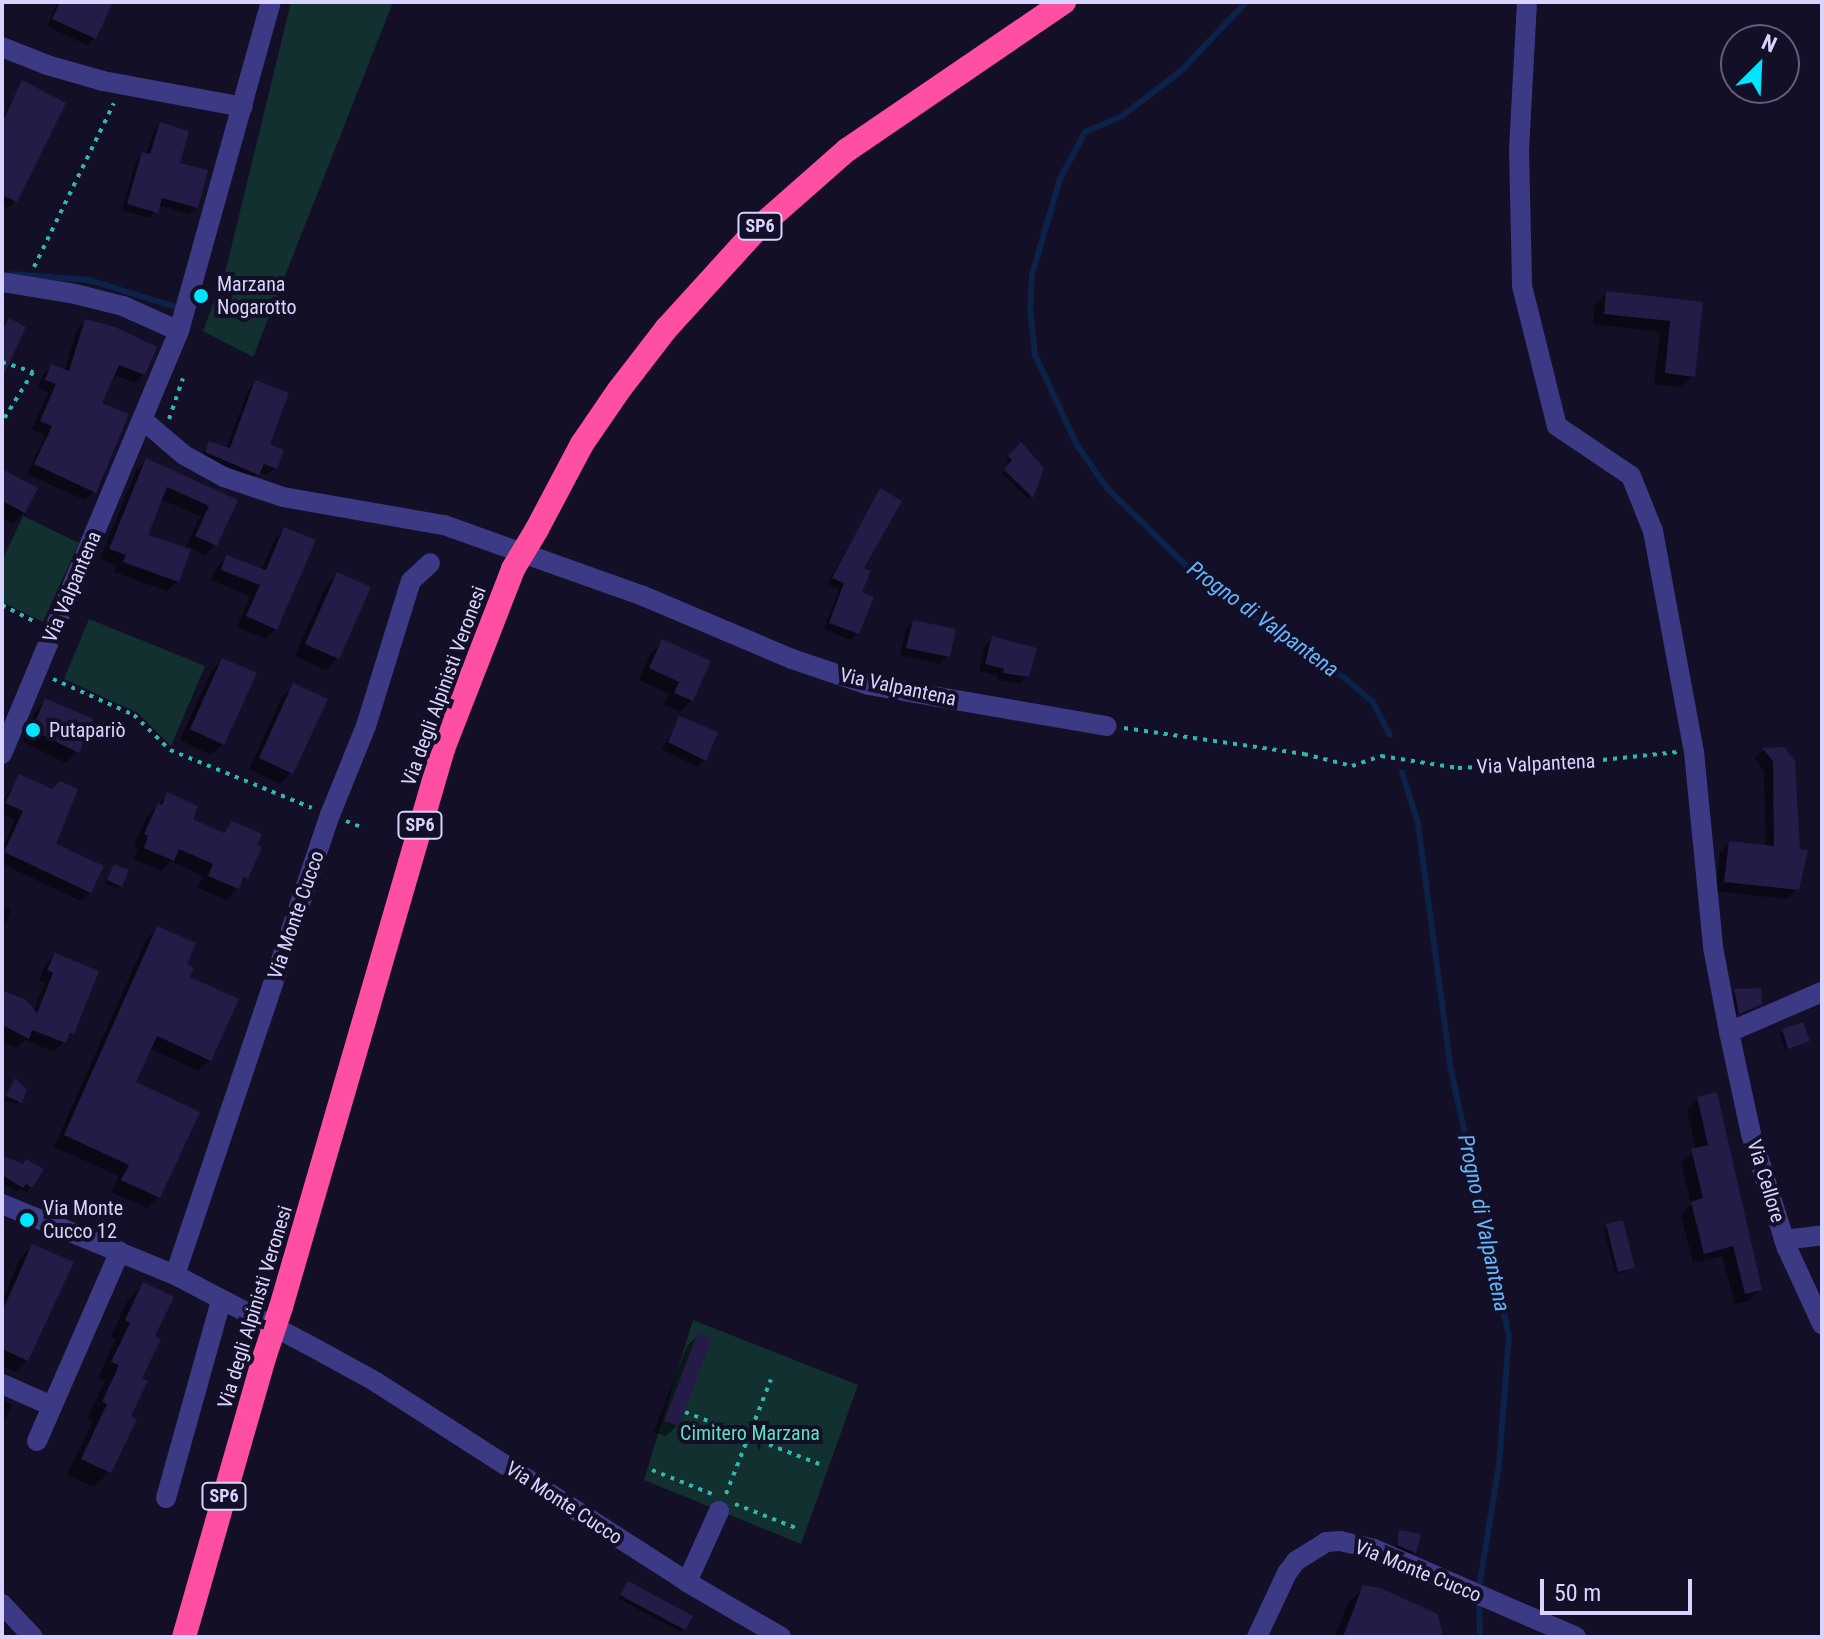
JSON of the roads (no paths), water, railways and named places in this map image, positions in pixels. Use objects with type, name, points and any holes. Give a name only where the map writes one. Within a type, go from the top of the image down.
[{"type":"highway","name":"Via degli Alpinisti Veronesi","points":[[184,1637],[443,749],[513,569],[582,444],[619,390],[666,329],[767,220],[795,192],[884,122],[1064,2]]},
{"type":"street","name":"Via Valpantena","points":[[2,754],[144,421],[179,331],[271,2]]},
{"type":"street","name":"Via Cellore","points":[[1527,2],[1519,150],[1522,286],[1557,426],[1631,476],[1653,531],[1694,752],[1713,947],[1729,1032],[1751,1134],[1784,1240],[1822,1324]]},
{"type":"street","points":[[2,47],[47,65],[115,84],[243,107]]},
{"type":"street","points":[[2,282],[123,306],[179,331]]},
{"type":"street","name":"Via Valpantena","points":[[144,421],[184,455],[224,477],[283,497],[444,525],[626,589],[792,659],[869,685],[1106,726]]},
{"type":"street","name":"Via Monte Cucco","points":[[175,1275],[330,815],[366,726],[411,581],[430,563]]},
{"type":"street","points":[[1729,1032],[1822,992]]},
{"type":"street","name":"Via Monte Cucco","points":[[3,1206],[175,1275],[376,1382],[687,1582],[781,1637]]},
{"type":"street","points":[[1784,1240],[1822,1235]]},
{"type":"street","points":[[37,1441],[120,1251]]},
{"type":"street","points":[[166,1498],[221,1301]]},
{"type":"street","points":[[2,1384],[52,1406]]},
{"type":"street","points":[[687,1582],[719,1511]]},
{"type":"street","name":"Via Monte Cucco","points":[[1257,1637],[1287,1573],[1296,1561],[1326,1542],[1340,1541],[1374,1549],[1576,1637]]},
{"type":"street","points":[[2,1604],[33,1637]]},
{"type":"waterway","name":"Progno di Valpantena","points":[[1246,2],[1182,70],[1122,116],[1085,132],[1060,179],[1032,275],[1030,308],[1035,355],[1077,445],[1107,488],[1203,582],[1345,678],[1373,702],[1390,735]]},
{"type":"waterway","points":[[13,274],[89,280],[179,308]]},
{"type":"waterway","name":"Progno di Valpantena","points":[[1402,772],[1418,824],[1451,1070],[1509,1336],[1499,1465],[1480,1581]]},
{"type":"waterway","name":"Progno di Valpantena","points":[[1479,1606],[1480,1637]]},
{"type":"place","name":"Marzana Nogarotto","points":[[201,296]]},
{"type":"place","name":"Putapariò","points":[[33,730]]},
{"type":"place","name":"Via Monte Cucco 12","points":[[27,1220]]},
{"type":"park label","name":"Cimitero Marzana","points":[[750,1433]]}]
